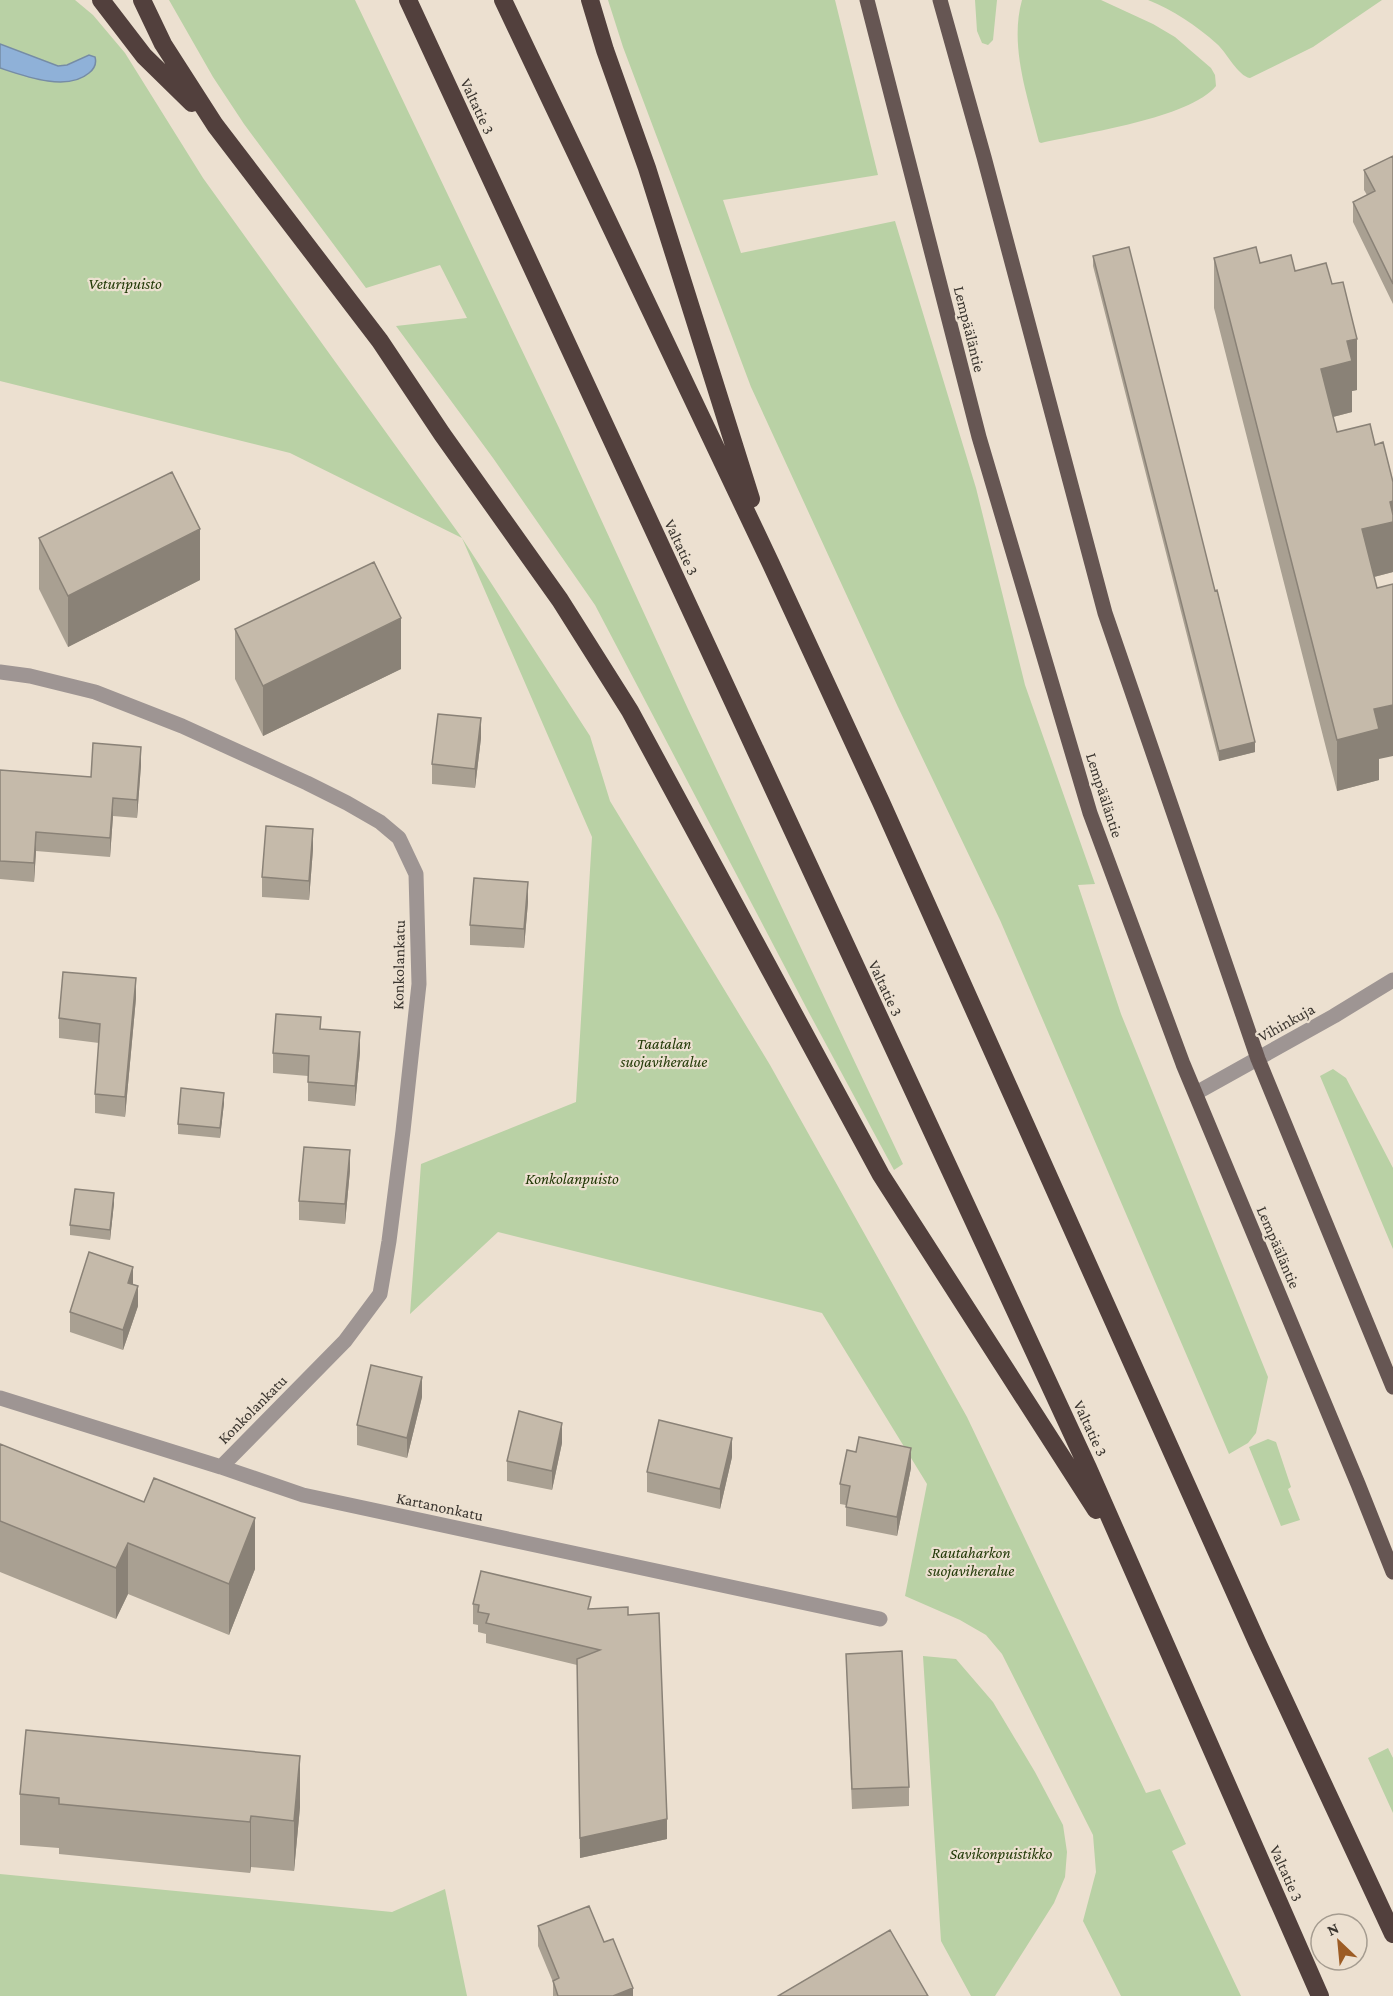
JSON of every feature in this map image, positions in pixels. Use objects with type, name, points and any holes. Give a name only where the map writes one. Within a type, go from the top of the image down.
[{"type":"highway","points":[[101,0],[144,56],[214,125]]},
{"type":"highway","points":[[142,0],[163,44],[214,125],[380,341],[442,434],[567,610],[630,711],[881,1175],[1127,1557]]},
{"type":"highway","name":"Valtatie 3","points":[[408,0],[1088,1468],[1320,1996]]},
{"type":"highway","points":[[503,0],[771,564],[881,802],[1257,1642],[1393,1934]]},
{"type":"highway","points":[[590,0],[605,50],[647,168],[771,564]]},
{"type":"main road","name":"Lempääläntie","points":[[867,0],[979,437],[1090,813],[1183,1064],[1393,1572]]},
{"type":"main road","points":[[940,0],[1105,613],[1258,1059],[1393,1387]]},
{"type":"street","name":"Konkolankatu","points":[[0,672],[30,676],[95,692],[182,726],[307,783],[380,822],[399,838],[416,874],[419,984],[402,1142],[380,1294],[345,1341],[221,1467]]},
{"type":"street","name":"Vihinkuja","points":[[1196,1093],[1393,980]]},
{"type":"street","name":"Kartanonkatu","points":[[0,1398],[303,1495],[880,1619]]},
{"type":"green space","name":"Veturipuisto","points":[[0,0],[75,0],[93,15],[125,53],[203,178],[462,538],[290,453],[0,381]]},
{"type":"green space","points":[[169,0],[355,0],[560,430],[688,709],[903,1164],[894,1170],[595,605],[493,458],[396,326],[467,318],[440,265],[366,288],[244,124],[213,77]]},
{"type":"green space","points":[[608,0],[835,0],[878,175],[723,200],[741,253],[895,221],[976,488],[1025,685],[1095,884],[1078,885],[1121,1014],[1268,1377],[1256,1433],[1248,1443],[1229,1454],[1000,920],[898,707],[751,387],[623,47]]},
{"type":"green space","points":[[975,0],[997,0],[993,40],[988,45],[982,43],[977,31]]},
{"type":"green space","points":[[1022,0],[1101,0],[1175,37],[1211,68],[1215,75],[1216,86],[1203,97],[1161,115],[1135,123],[1041,143],[1021,72],[1018,35]]},
{"type":"green space","points":[[1148,0],[1382,0],[1313,47],[1250,78],[1241,73],[1221,48],[1201,31],[1176,14]]},
{"type":"green space","points":[[462,538],[590,736],[610,801],[770,1065],[967,1417],[1146,1793],[1160,1789],[1186,1844],[1172,1851],[1241,1996],[1121,1996],[1083,1921],[1096,1872],[1093,1835],[1002,1654],[986,1635],[960,1620],[905,1596],[927,1484],[822,1313],[498,1232],[410,1314],[421,1164],[576,1102],[592,837]]},
{"type":"green space","points":[[1333,1069],[1346,1078],[1393,1168],[1393,1249],[1320,1076]]},
{"type":"green space","points":[[1268,1439],[1276,1442],[1291,1487],[1288,1489],[1300,1520],[1281,1526],[1249,1447]]},
{"type":"green space","name":"Savikonpuistikko","points":[[923,1656],[956,1659],[993,1702],[1035,1772],[1063,1825],[1067,1852],[1065,1877],[1054,1903],[995,1996],[971,1996],[941,1941]]},
{"type":"green space","points":[[1388,1748],[1393,1758],[1393,1813],[1368,1758]]},
{"type":"green space","points":[[0,1874],[392,1912],[445,1889],[467,1996],[0,1996]]},
{"type":"water","points":[[0,44],[58,66],[67,65],[89,55],[95,57],[95,64],[89,73],[80,79],[45,81],[0,68]]},
{"type":"building","points":[[1393,156],[1393,284],[1353,202],[1375,191],[1364,170]]},
{"type":"building","points":[[1129,247],[1255,742],[1219,751],[1093,256]]},
{"type":"building","points":[[1256,247],[1260,263],[1291,255],[1295,271],[1326,263],[1332,284],[1343,282],[1357,339],[1347,341],[1352,361],[1321,369],[1337,432],[1370,424],[1375,445],[1383,442],[1393,482],[1393,501],[1390,502],[1393,522],[1362,529],[1377,588],[1393,584],[1393,705],[1374,709],[1379,729],[1337,740],[1214,258]]},
{"type":"building","points":[[172,472],[200,529],[68,596],[39,538]]},
{"type":"building","points":[[374,562],[401,618],[263,686],[235,629]]},
{"type":"building","points":[[438,714],[481,718],[475,769],[432,764]]},
{"type":"building","points":[[93,743],[141,747],[137,800],[113,798],[110,838],[36,832],[34,863],[0,861],[0,770],[91,777]]},
{"type":"building","points":[[266,826],[313,829],[309,881],[262,877]]},
{"type":"building","points":[[474,878],[528,882],[524,929],[470,925]]},
{"type":"building","points":[[63,972],[136,978],[125,1097],[95,1094],[100,1024],[59,1018]]},
{"type":"building","points":[[276,1014],[321,1017],[320,1029],[360,1032],[355,1086],[308,1082],[309,1056],[273,1053]]},
{"type":"building","points":[[181,1088],[224,1093],[220,1128],[178,1124]]},
{"type":"building","points":[[304,1147],[350,1150],[345,1204],[299,1201]]},
{"type":"building","points":[[75,1189],[114,1193],[110,1230],[70,1225]]},
{"type":"building","points":[[89,1252],[133,1267],[128,1283],[138,1286],[123,1330],[70,1312]]},
{"type":"building","points":[[371,1365],[422,1377],[407,1438],[357,1425]]},
{"type":"building","points":[[519,1411],[562,1423],[552,1471],[507,1461]]},
{"type":"building","points":[[659,1420],[732,1438],[720,1489],[647,1472]]},
{"type":"building","points":[[859,1437],[911,1448],[897,1517],[846,1507],[850,1486],[840,1484],[847,1450],[856,1452]]},
{"type":"building","points":[[0,1444],[144,1502],[154,1478],[255,1518],[229,1584],[128,1543],[116,1568],[0,1521]]},
{"type":"building","points":[[481,1571],[591,1597],[588,1609],[628,1607],[628,1615],[659,1613],[667,1819],[580,1838],[577,1659],[600,1650],[486,1623],[489,1614],[478,1612],[479,1605],[473,1604]]},
{"type":"building","points":[[902,1651],[909,1787],[852,1789],[846,1654]]},
{"type":"building","points":[[26,1730],[300,1756],[294,1821],[251,1816],[250,1822],[59,1804],[59,1798],[20,1794]]},
{"type":"building","points":[[589,1906],[604,1942],[613,1939],[633,1988],[613,1996],[558,1996],[553,1981],[559,1978],[538,1926]]},
{"type":"building","points":[[890,1930],[928,1996],[778,1996]]},
{"type":"park label","name":"Taatalan suojaviheralue","points":[[664,1052]]},
{"type":"park label","name":"Konkolanpuisto","points":[[572,1178]]},
{"type":"park label","name":"Rautaharkon suojaviheralue","points":[[971,1561]]}]
